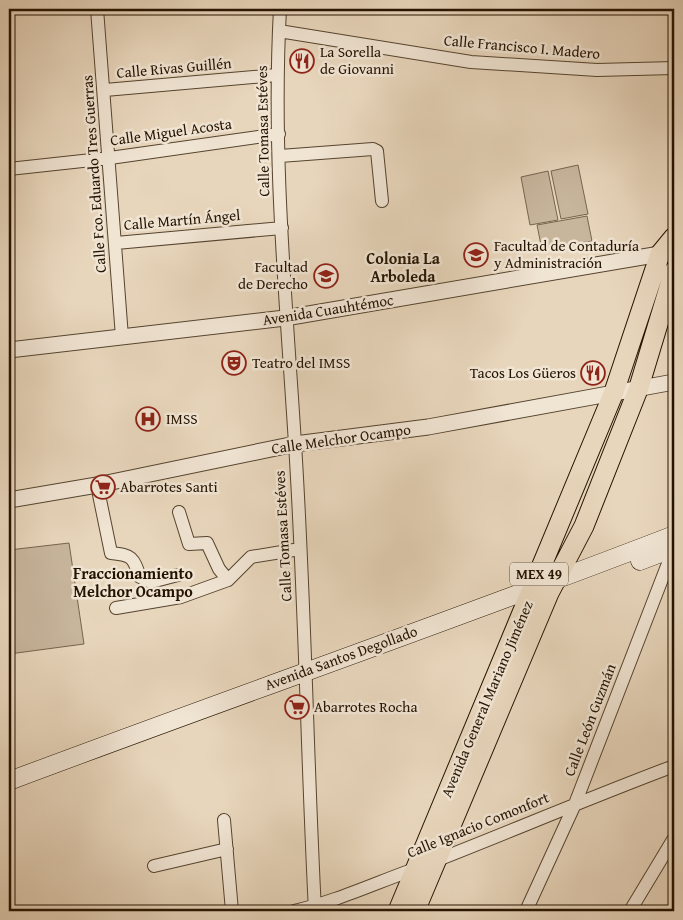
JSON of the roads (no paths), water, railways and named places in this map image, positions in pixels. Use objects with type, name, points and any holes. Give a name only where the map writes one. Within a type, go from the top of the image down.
[{"type":"main road","name":"Avenida General Mariano Jiménez","points":[[415,911],[437,860],[541,591],[614,392],[633,330],[674,237]]},
{"type":"main road","name":"Avenida General Mariano Jiménez","points":[[398,911],[541,591],[584,526],[639,388],[674,271]]},
{"type":"main road","points":[[633,330],[655,337]]},
{"type":"main road","name":"Avenida Santos Degollado","points":[[9,781],[307,676],[671,542]]},
{"type":"main road","name":"Avenida Santos Degollado","points":[[9,794],[307,676]]},
{"type":"street","name":"Calle Fco. Eduardo Tres Guerras","points":[[97,9],[110,158],[122,337]]},
{"type":"street","name":"Calle Tomasa Estéves","points":[[280,9],[277,75],[285,318],[295,444],[319,910]]},
{"type":"street","name":"Calle Francisco I. Madero","points":[[278,31],[471,62],[597,70],[674,68]]},
{"type":"street","name":"Calle Rivas Guillén","points":[[104,90],[277,75]]},
{"type":"street","name":"Calle Miguel Acosta","points":[[9,169],[110,158],[279,134]]},
{"type":"street","points":[[280,156],[373,149],[377,151],[382,201]]},
{"type":"street","name":"Calle Martín Ángel","points":[[116,243],[282,228]]},
{"type":"street","name":"Avenida Cuauhtémoc","points":[[9,350],[285,318],[667,254]]},
{"type":"street","name":"Calle Melchor Ocampo","points":[[9,500],[97,485],[295,444],[428,426],[674,382]]},
{"type":"street","points":[[97,485],[111,553],[127,554],[134,560],[140,577],[151,582],[178,575]]},
{"type":"street","points":[[179,512],[189,544],[207,543],[219,569],[228,580]]},
{"type":"street","name":"Calle León Guzmán","points":[[526,911],[575,804],[662,579],[671,542]]},
{"type":"street","points":[[116,608],[181,597],[228,580],[251,557],[300,548]]},
{"type":"street","name":"Calle Ignacio Comonfort","points":[[294,911],[319,910],[417,868],[674,766]]},
{"type":"street","points":[[224,820],[232,911]]},
{"type":"street","points":[[630,911],[674,838]]},
{"type":"street","points":[[154,866],[227,849]]},
{"type":"place","name":"La Sorella de Giovanni","points":[[302,61]]},
{"type":"place","name":"Facultad de Contaduría y Administración","points":[[476,255]]},
{"type":"place","name":"Facultad de Derecho","points":[[326,276]]},
{"type":"place","name":"Teatro del IMSS","points":[[234,363]]},
{"type":"place","name":"Tacos Los Güeros","points":[[593,373]]},
{"type":"place","name":"IMSS","points":[[148,419]]},
{"type":"place","name":"Abarrotes Santi","points":[[103,487]]},
{"type":"place","name":"Abarrotes Rocha","points":[[297,707]]},
{"type":"district","name":"Colonia La Arboleda","points":[[403,267]]},
{"type":"district","name":"Fraccionamiento Melchor Ocampo","points":[[133,582]]}]
